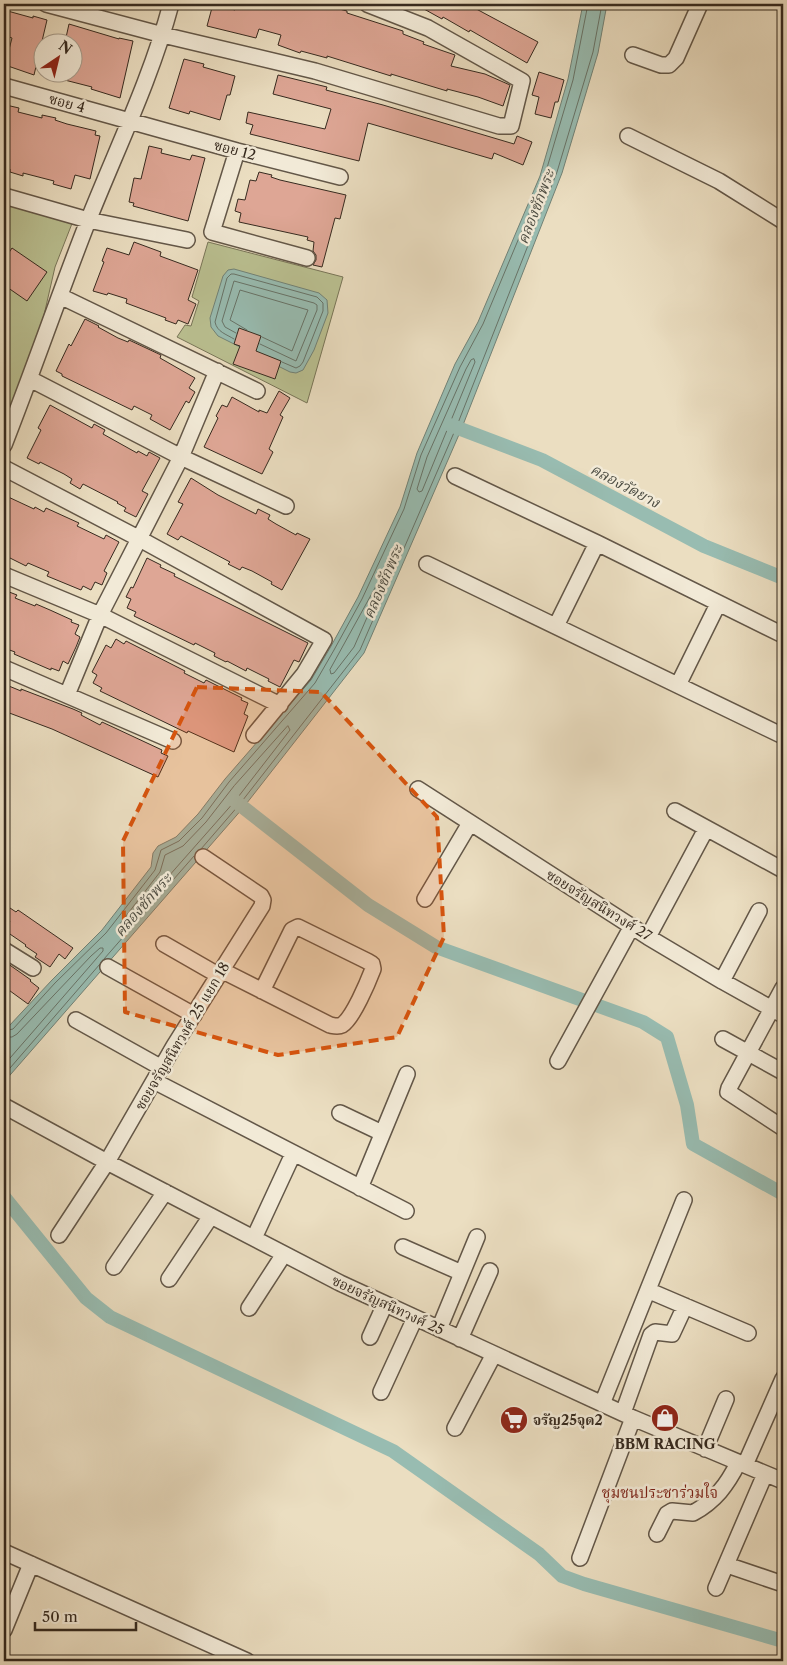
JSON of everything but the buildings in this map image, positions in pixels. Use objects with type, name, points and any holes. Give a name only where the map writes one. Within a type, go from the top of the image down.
[{"type":"street","points":[[46,4],[315,71],[499,126],[511,126],[522,81],[428,28],[367,4]]},
{"type":"street","points":[[4,445],[88,220],[131,121],[163,34],[171,4]]},
{"type":"street","points":[[634,54],[661,65],[669,65],[676,58],[700,4]]},
{"type":"street","name":"ซอย 4","points":[[4,86],[131,121]]},
{"type":"street","name":"ซอย 12","points":[[131,121],[236,151],[340,176]]},
{"type":"street","points":[[628,136],[719,181],[783,222]]},
{"type":"street","points":[[236,151],[212,232],[307,258]]},
{"type":"street","points":[[4,196],[88,220],[187,240]]},
{"type":"street","points":[[60,296],[257,391]]},
{"type":"street","points":[[67,695],[100,615],[181,457],[217,371]]},
{"type":"street","points":[[30,379],[181,457],[286,506]]},
{"type":"street","points":[[4,468],[138,538],[324,640],[304,674],[254,736]]},
{"type":"street","points":[[455,476],[597,543],[783,635]]},
{"type":"street","points":[[556,626],[597,543]]},
{"type":"street","points":[[427,564],[783,736]]},
{"type":"street","points":[[4,575],[100,615],[280,705]]},
{"type":"street","points":[[678,686],[718,604]]},
{"type":"street","points":[[4,668],[173,741]]},
{"type":"street","name":"ซอยจรัญสนิทวงศ์ 27","points":[[418,789],[648,936],[778,1013]]},
{"type":"street","points":[[675,812],[783,870]]},
{"type":"street","points":[[425,899],[470,823]]},
{"type":"street","points":[[648,936],[706,829]]},
{"type":"street","name":"ซอยจรัญสนิทวงศ์ 25 แยก 18","points":[[59,1235],[107,1162],[158,1074],[262,906],[263,900],[261,896],[203,857]]},
{"type":"street","points":[[722,981],[759,911]]},
{"type":"street","points":[[558,1061],[632,926]]},
{"type":"street","points":[[164,944],[220,973],[262,991],[330,1025],[338,1027],[344,1024],[358,1002],[374,969],[372,964],[367,961],[298,927],[292,930],[262,991]]},
{"type":"street","points":[[4,950],[33,968]]},
{"type":"street","points":[[108,967],[194,1015]]},
{"type":"street","points":[[783,988],[778,1013],[749,1052],[728,1092],[783,1128]]},
{"type":"street","points":[[76,1020],[158,1074],[293,1154],[406,1211]]},
{"type":"street","points":[[723,1039],[783,1072]]},
{"type":"street","points":[[360,1188],[407,1074]]},
{"type":"street","name":"ซอยจรัญสนิทวงศ์ 25","points":[[4,1106],[284,1254],[385,1304],[628,1416],[783,1481]]},
{"type":"street","points":[[340,1113],[382,1133]]},
{"type":"street","points":[[254,1238],[293,1154]]},
{"type":"street","points":[[114,1267],[165,1192]]},
{"type":"street","points":[[602,1404],[684,1200]]},
{"type":"street","points":[[169,1279],[211,1216]]},
{"type":"street","points":[[439,1329],[477,1236]]},
{"type":"street","points":[[403,1247],[462,1273]]},
{"type":"street","points":[[249,1308],[284,1254]]},
{"type":"street","points":[[460,1338],[490,1272]]},
{"type":"street","points":[[652,1292],[748,1333]]},
{"type":"street","points":[[370,1337],[385,1304]]},
{"type":"street","points":[[580,1558],[628,1416],[651,1335],[655,1332],[672,1334],[685,1306]]},
{"type":"street","points":[[381,1392],[415,1318]]},
{"type":"street","points":[[455,1428],[494,1354]]},
{"type":"street","points":[[657,1534],[667,1514],[672,1511],[693,1513],[716,1497],[729,1482],[742,1464],[783,1379]]},
{"type":"street","points":[[705,1449],[726,1400]]},
{"type":"street","points":[[716,1588],[765,1474]]},
{"type":"street","points":[[4,1552],[247,1661]]},
{"type":"street","points":[[4,1630],[31,1564]]},
{"type":"street","points":[[727,1565],[783,1584]]},
{"type":"highlighted area","points":[[197,687],[321,692],[437,817],[444,937],[397,1037],[278,1055],[125,1012],[123,841]]},
{"type":"green space","points":[[4,202],[73,221],[55,267],[44,315],[32,353],[4,426]]},
{"type":"green space","points":[[208,242],[343,277],[307,403],[177,337],[185,325],[191,326],[199,301],[192,297]]},
{"type":"water","name":"คลองชักพระ","points":[[583,4],[607,4],[598,53],[562,173],[461,430],[364,653],[243,808],[4,1082],[4,1026],[9,1026],[102,930],[151,867],[153,853],[158,846],[176,837],[198,814],[225,779],[311,680],[358,597],[400,507],[417,453],[455,364],[478,322],[540,176],[568,79]]},
{"type":"water","points":[[234,269],[319,293],[327,300],[328,313],[314,350],[303,370],[296,373],[290,372],[218,336],[211,327],[210,318],[223,276],[228,270]]},
{"type":"waterway","name":"คลองวัดยาง","points":[[450,425],[542,460],[704,546],[783,578]]},
{"type":"waterway","points":[[235,801],[368,905],[436,947],[643,1022],[667,1037],[687,1105],[693,1144],[783,1194]]},
{"type":"waterway","points":[[4,1197],[86,1298],[110,1317],[393,1451],[539,1554],[562,1576],[783,1641]]},
{"type":"place","name":"BBM RACING","points":[[665,1418]]},
{"type":"place","name":"จรัญ25จุด2","points":[[514,1420]]},
{"type":"district","name":"ชุมชนประชาร่วมใจ","points":[[660,1493]]}]
